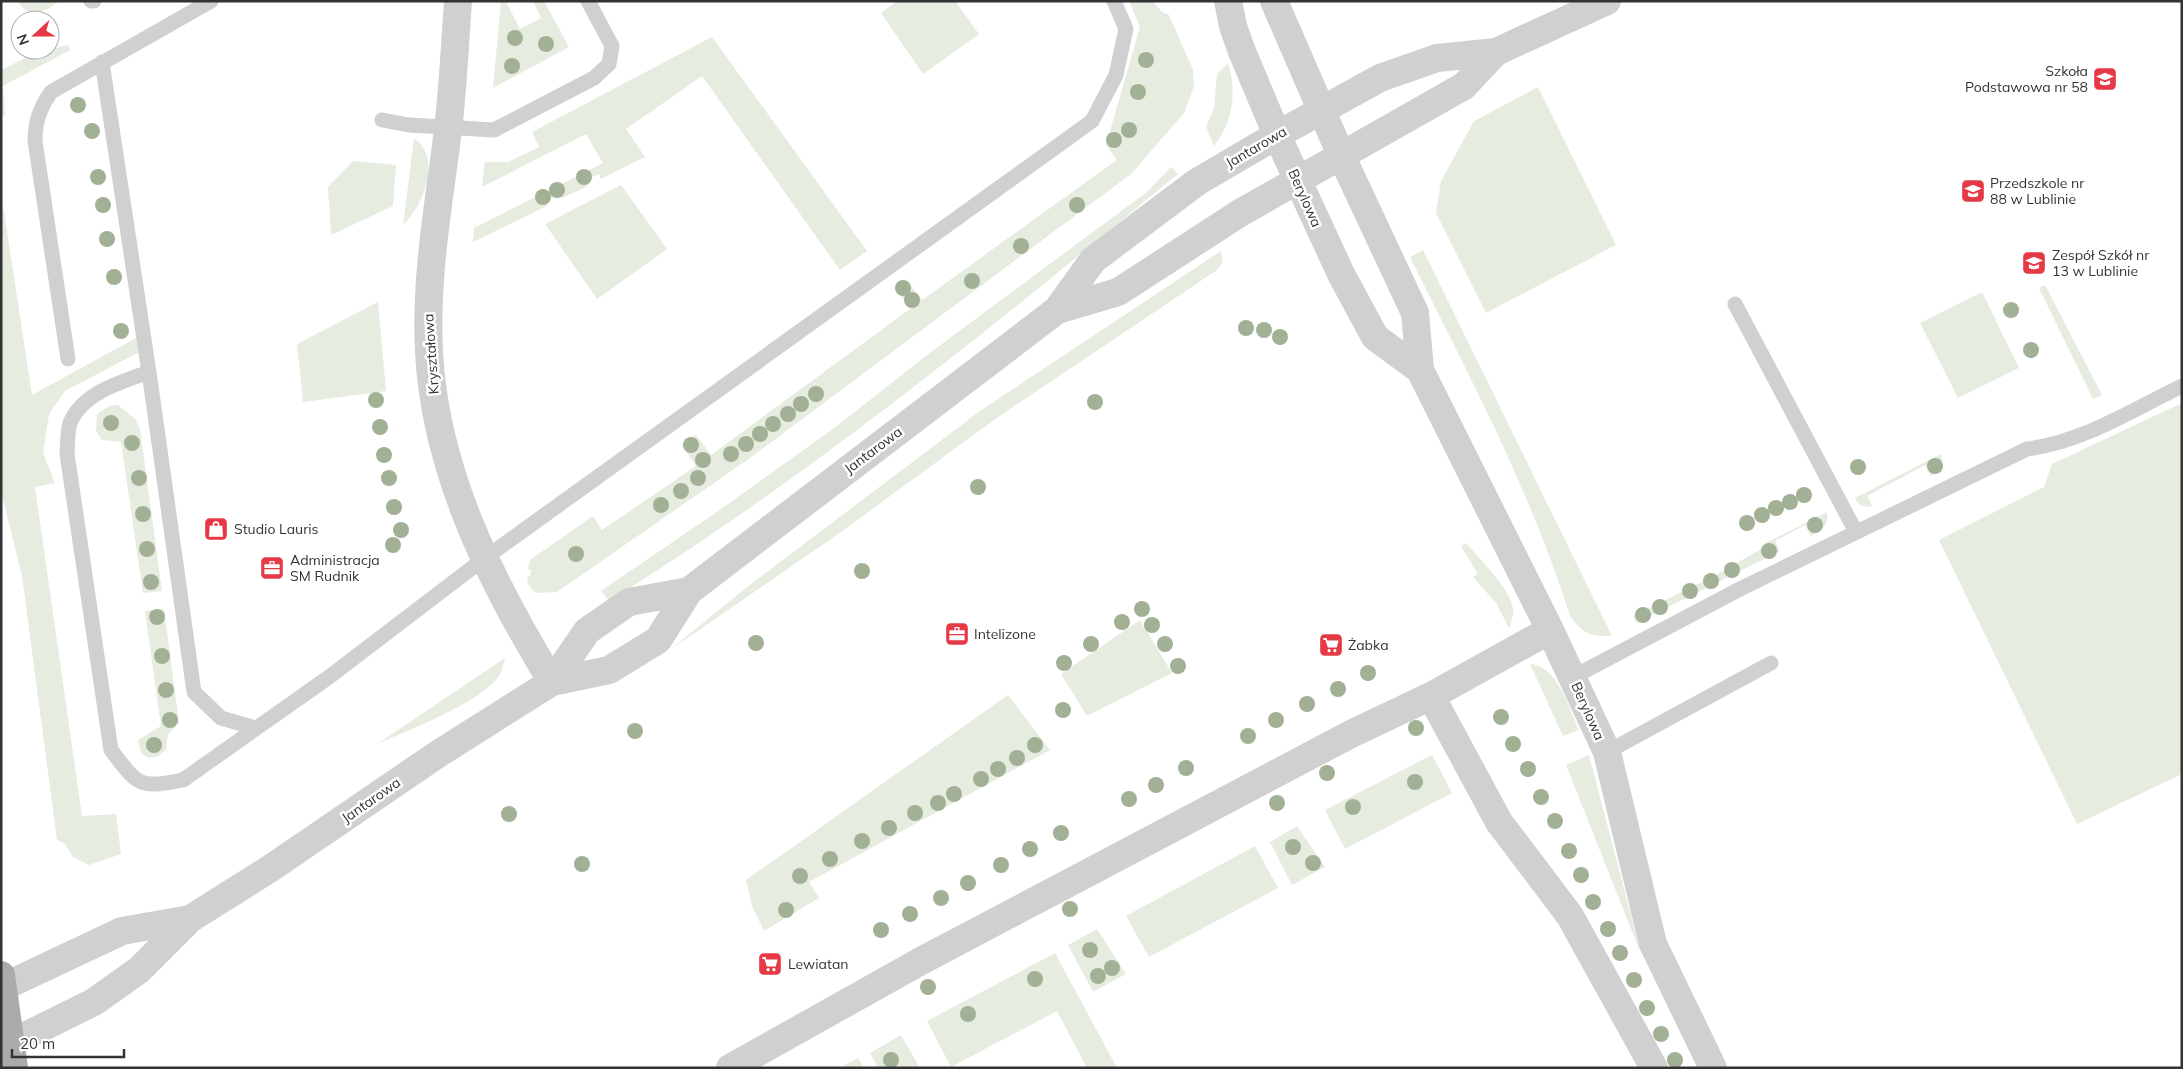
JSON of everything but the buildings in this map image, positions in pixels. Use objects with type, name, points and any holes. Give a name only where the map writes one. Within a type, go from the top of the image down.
[{"type":"main road","points":[[2,981],[12,1056]]},
{"type":"street","name":"Kryształowa","points":[[458,1],[448,128],[429,278],[429,354],[437,415],[448,460],[464,510],[485,558],[524,635],[552,682]]},
{"type":"street","name":"Berylowa","points":[[1228,1],[1233,26],[1277,135],[1330,254],[1375,337],[1420,370]]},
{"type":"street","name":"Berylowa","points":[[1274,1],[1341,155],[1415,313],[1420,370],[1550,630],[1607,752],[1653,944],[1713,1068]]},
{"type":"street","name":"Jantarowa","points":[[12,1056],[139,970],[190,919],[272,868],[438,754],[552,682],[609,670],[658,640],[689,591],[1057,310],[1093,260],[1204,178],[1380,78],[1437,58],[1496,52],[1607,1]]},
{"type":"street","name":"Jantarowa","points":[[1057,310],[1118,292],[1240,214],[1464,86],[1496,52]]},
{"type":"street","name":"Jantarowa","points":[[552,682],[587,631],[629,602],[689,591]]},
{"type":"street","points":[[730,1068],[921,961],[1351,734],[1431,696],[1550,630]]},
{"type":"street","points":[[1431,696],[1499,822],[1570,916],[1654,1068]]},
{"type":"street","name":"Jantarowa","points":[[2,981],[122,931],[190,919]]},
{"type":"lane","points":[[68,359],[34,141],[35,126],[40,108],[51,92],[211,1]]},
{"type":"lane","points":[[382,120],[410,125],[494,130],[603,72],[609,64],[612,46],[588,1]]},
{"type":"lane","points":[[149,372],[118,383],[86,400],[70,423],[67,454],[111,750],[133,779],[155,786],[183,780],[329,677],[485,558],[1092,121],[1116,75],[1126,29],[1114,1]]},
{"type":"lane","points":[[102,62],[149,372],[194,692],[221,718],[256,728]]},
{"type":"lane","points":[[1734,304],[1856,532]]},
{"type":"lane","points":[[1573,677],[1856,532],[2027,449],[2044,447],[2078,437],[2182,386]]},
{"type":"lane","points":[[1607,752],[1771,663]]},
{"type":"shaded area","points":[[17,1],[58,1],[44,10],[25,10]]},
{"type":"shaded area","points":[[501,1],[506,2],[520,29],[541,18],[533,1],[544,1],[569,47],[493,88]]},
{"type":"shaded area","points":[[897,1],[955,1],[979,34],[923,74],[881,13]]},
{"type":"shaded area","points":[[1129,1],[1153,1],[1162,12],[1169,15],[1193,70],[1194,86],[1184,113],[1131,174],[750,458],[557,592],[535,593],[528,584],[527,577],[530,576],[531,570],[528,569],[530,560],[593,516],[602,530],[696,466],[682,445],[696,435],[711,455],[910,309],[895,287],[906,279],[922,300],[1117,160],[1106,145],[1140,27]]},
{"type":"shaded area","points":[[712,37],[867,251],[840,270],[702,76],[626,129],[645,157],[601,179],[599,174],[586,180],[588,186],[562,198],[559,193],[544,200],[547,206],[473,242],[474,228],[603,163],[586,134],[482,187],[485,162],[508,162],[539,147],[532,132]]},
{"type":"shaded area","points":[[68,45],[70,50],[60,55],[60,47]]},
{"type":"shaded area","points":[[21,60],[51,60],[3,86],[5,115],[1,117],[1,70]]},
{"type":"shaded area","points":[[1228,63],[1231,74],[1232,106],[1225,127],[1214,146],[1206,127],[1214,108],[1217,74]]},
{"type":"shaded area","points":[[1538,87],[1616,245],[1486,313],[1436,213],[1441,181],[1474,121]]},
{"type":"shaded area","points":[[414,138],[422,146],[427,157],[427,182],[418,206],[403,225]]},
{"type":"shaded area","points":[[353,161],[396,165],[393,206],[331,235],[328,187]]},
{"type":"shaded area","points":[[1171,167],[1178,174],[971,343],[829,451],[684,553],[609,601],[601,591],[724,507],[838,425],[931,352],[1147,192]]},
{"type":"shaded area","points":[[621,185],[667,249],[597,299],[545,224]]},
{"type":"shaded area","points":[[1,192],[32,395],[143,334],[145,349],[65,391],[49,414],[43,453],[55,483],[35,487],[82,816],[116,814],[121,854],[89,865],[73,857],[65,844],[57,840],[22,576],[1,491]]},
{"type":"shaded area","points":[[1423,250],[1612,636],[1588,633],[1579,627],[1570,616],[1554,569],[1518,478],[1410,257]]},
{"type":"shaded area","points":[[1221,251],[1223,262],[1217,270],[998,417],[841,532],[670,650],[747,587],[980,411]]},
{"type":"shaded area","points":[[2045,285],[2102,395],[2093,399],[2039,288]]},
{"type":"shaded area","points":[[1982,292],[2019,368],[1958,398],[1920,323]]},
{"type":"shaded area","points":[[378,302],[386,391],[303,402],[297,344]]},
{"type":"shaded area","points":[[2182,403],[2182,774],[2077,824],[1939,540],[2044,487],[2052,464]]},
{"type":"shaded area","points":[[118,405],[135,419],[140,429],[162,591],[143,593],[121,442],[102,440],[96,431],[97,414],[109,406]]},
{"type":"shaded area","points":[[1941,454],[1943,466],[1931,476],[1925,465],[1867,496],[1872,506],[1864,506],[1856,500],[1855,498]]},
{"type":"shaded area","points":[[1827,512],[1826,524],[1815,534],[1811,536],[1805,525],[1775,541],[1780,551],[1636,623],[1633,616],[1718,574],[1761,549],[1766,543]]},
{"type":"shaded area","points":[[1466,543],[1494,574],[1507,592],[1513,611],[1509,628],[1496,603],[1473,577],[1478,574],[1461,546]]},
{"type":"shaded area","points":[[164,609],[179,723],[168,734],[166,750],[158,756],[149,758],[141,753],[138,740],[161,726],[145,611]]},
{"type":"shaded area","points":[[1140,620],[1172,673],[1087,716],[1061,674]]},
{"type":"shaded area","points":[[505,658],[499,676],[489,687],[475,697],[424,724],[377,744]]},
{"type":"shaded area","points":[[1530,664],[1539,666],[1555,680],[1561,689],[1579,730],[1563,736]]},
{"type":"shaded area","points":[[1008,695],[1050,750],[809,882],[819,898],[764,931],[752,906],[746,880]]},
{"type":"shaded area","points":[[1432,755],[1452,793],[1345,849],[1325,810]]},
{"type":"shaded area","points":[[1589,755],[1641,954],[1566,765]]},
{"type":"shaded area","points":[[1297,826],[1325,867],[1292,885],[1270,842]]},
{"type":"shaded area","points":[[1255,846],[1278,888],[1149,957],[1126,916]]},
{"type":"shaded area","points":[[1097,929],[1126,974],[1093,992],[1068,945]]},
{"type":"shaded area","points":[[1055,953],[1117,1068],[1087,1068],[1057,1011],[951,1067],[927,1021]]},
{"type":"shaded area","points":[[901,1035],[920,1068],[878,1068],[870,1053]]},
{"type":"shaded area","points":[[858,1058],[864,1068],[840,1068]]},
{"type":"place","name":"Szkoła Podstawowa nr 58","points":[[2105,79]]},
{"type":"place","name":"Przedszkole nr 88 w Lublinie","points":[[1973,191]]},
{"type":"place","name":"Zespół Szkół nr 13 w Lublinie","points":[[2034,263]]},
{"type":"place","name":"Studio Lauris","points":[[216,529]]},
{"type":"place","name":"Administracja SM Rudnik","points":[[272,568]]},
{"type":"place","name":"Intelizone","points":[[957,634]]},
{"type":"place","name":"Żabka","points":[[1331,645]]},
{"type":"place","name":"Lewiatan","points":[[770,964]]}]
